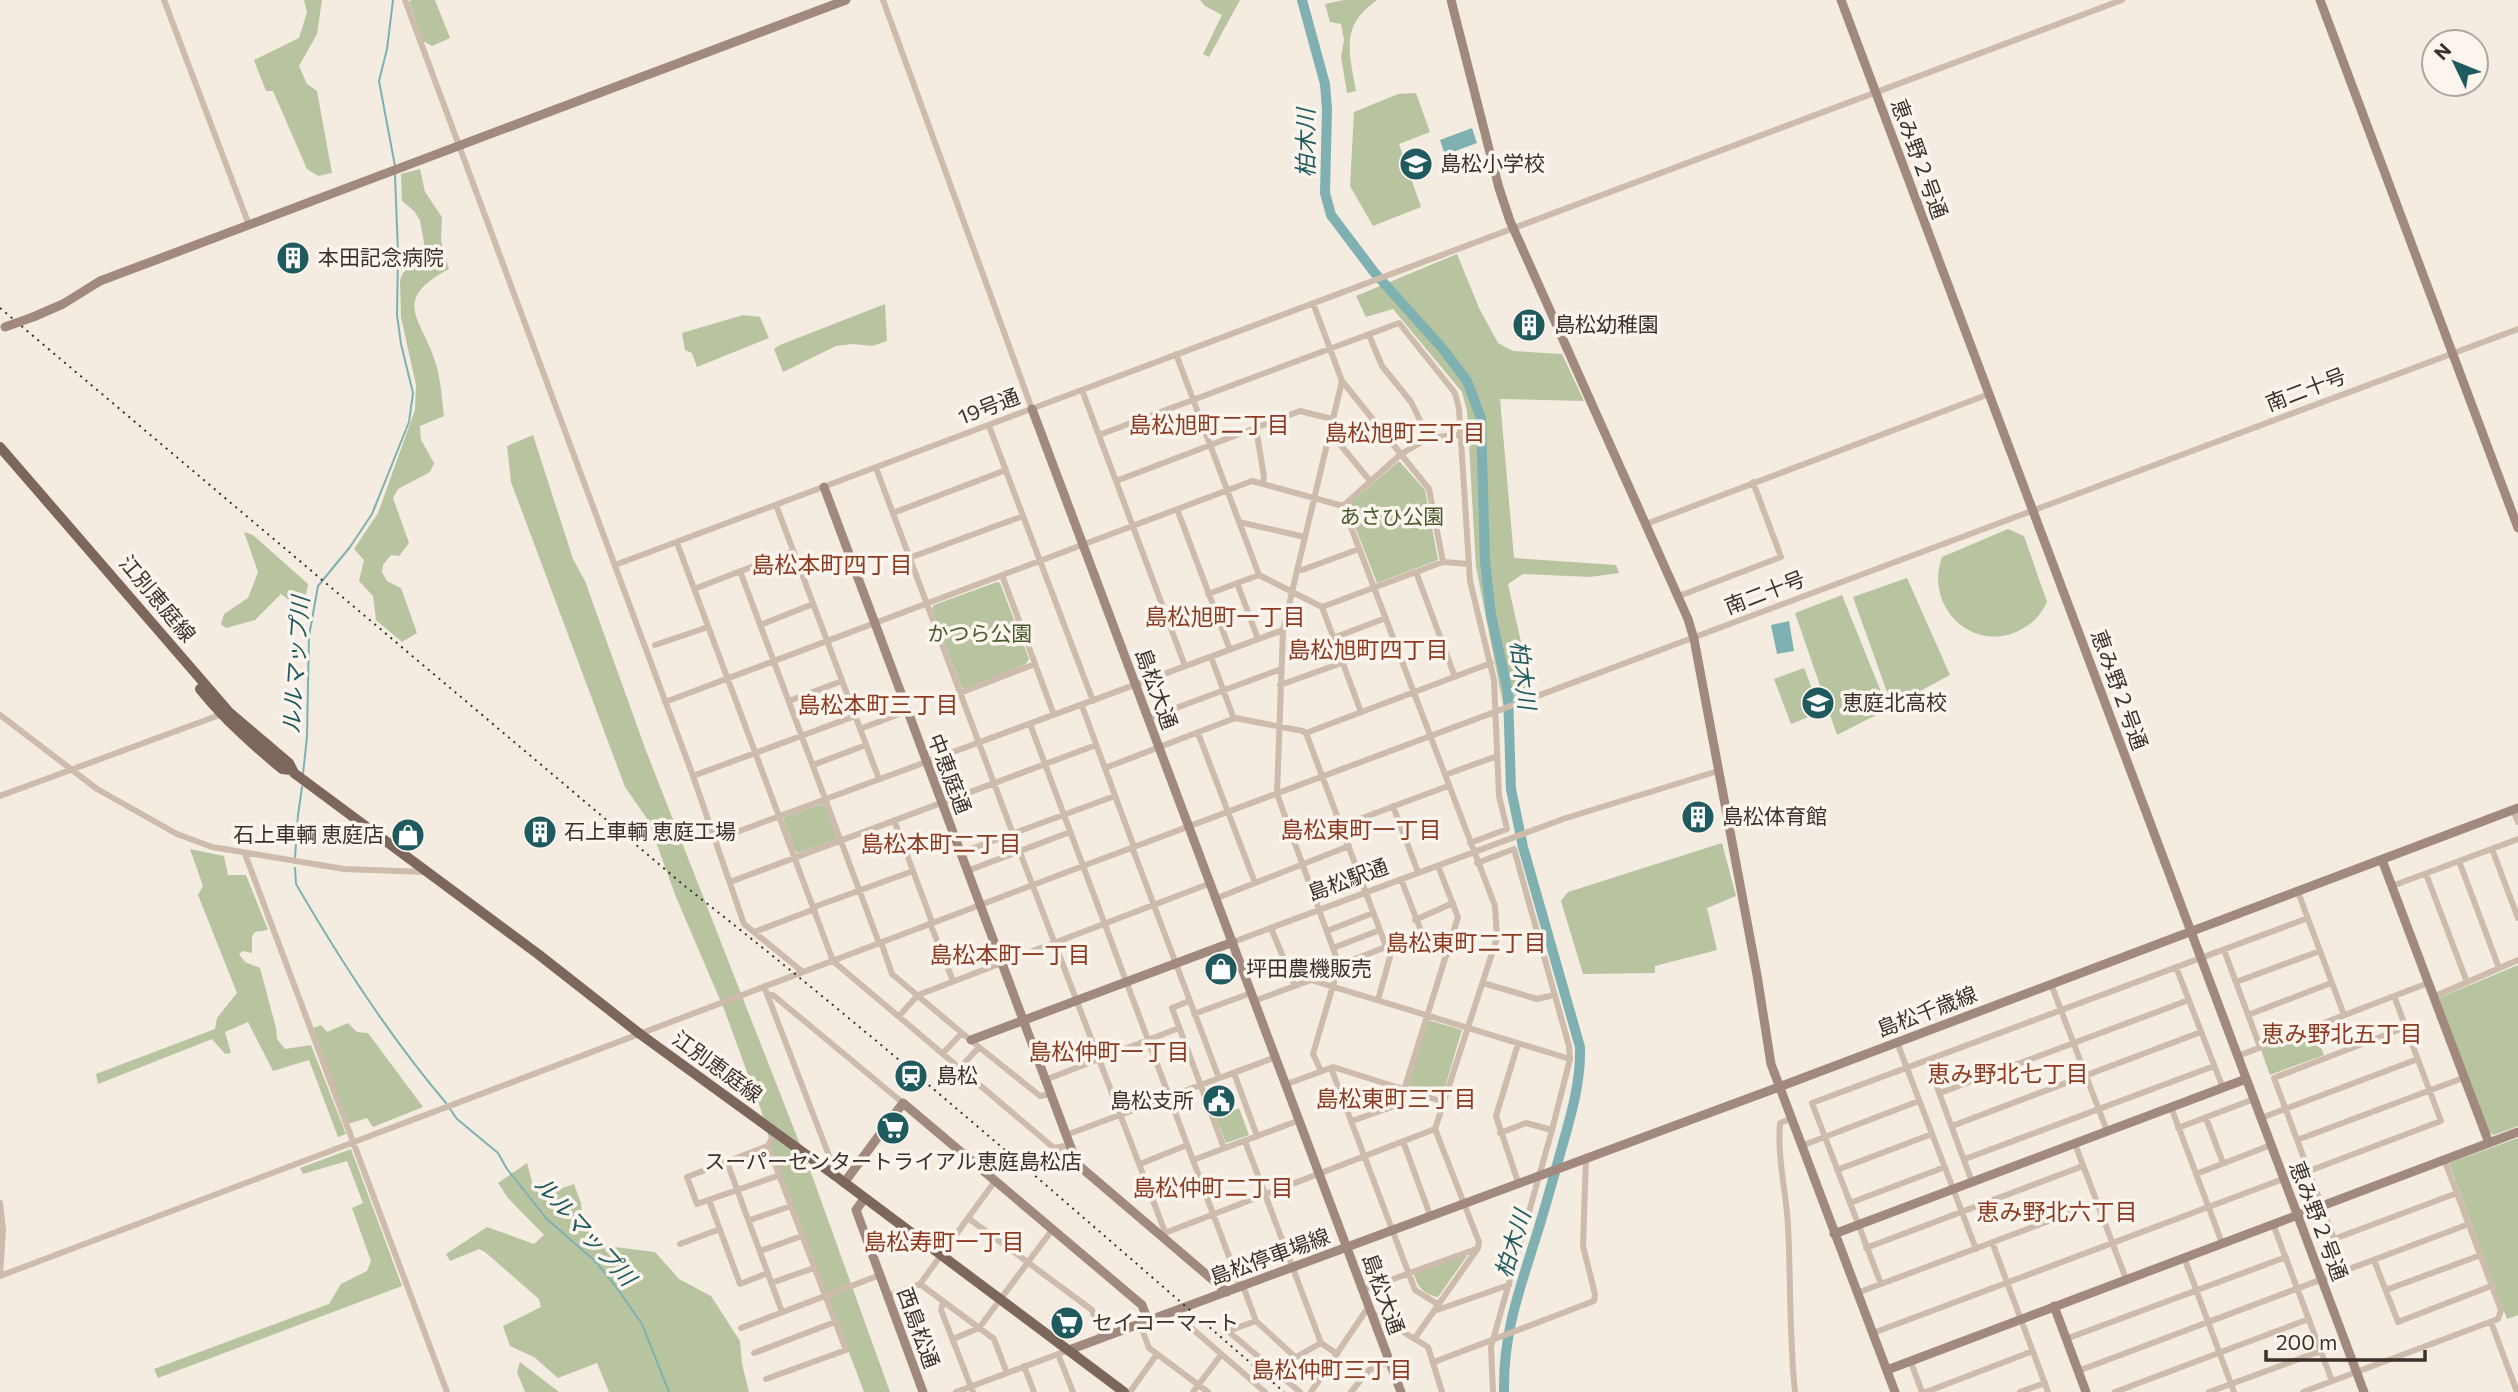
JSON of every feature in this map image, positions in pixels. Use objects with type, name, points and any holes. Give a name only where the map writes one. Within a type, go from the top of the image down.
[{"type":"main road","name":"江別恵庭線","points":[[0,447],[225,713]]},
{"type":"main road","name":"江別恵庭線","points":[[0,456],[225,713],[282,769],[292,771],[538,954],[639,1034],[1001,1300],[1064,1352],[1124,1392]]},
{"type":"street","points":[[164,0],[249,225]]},
{"type":"street","points":[[2,327],[63,304],[100,281],[846,0]]},
{"type":"street","points":[[883,0],[1032,409]]},
{"type":"street","points":[[1451,0],[1499,188],[1513,228],[1679,596],[1694,639],[1771,1064],[1895,1392]]},
{"type":"street","name":"恵み野２号通","points":[[1841,0],[1872,94],[1986,395],[2027,513],[2255,1099],[2364,1392]]},
{"type":"street","name":"19号通","points":[[615,565],[2122,0]]},
{"type":"street","points":[[2320,0],[2518,528]]},
{"type":"street","points":[[405,1],[693,776],[744,924],[803,972]]},
{"type":"street","points":[[1313,303],[1342,381],[1429,489],[1443,562]]},
{"type":"street","points":[[1099,435],[1399,323],[1455,393],[1462,435],[1470,581],[1492,663],[1500,711],[1497,756],[1499,796],[1507,829],[1470,843]]},
{"type":"street","name":"南二十号","points":[[0,1276],[880,942],[2518,329]]},
{"type":"street","points":[[1368,335],[1382,366],[1411,402],[1429,438]]},
{"type":"street","points":[[1176,354],[1259,575],[1322,607],[1361,712]]},
{"type":"street","points":[[1321,1071],[1313,1054],[1339,965],[1277,794],[1278,726],[1283,630],[1342,381]]},
{"type":"street","points":[[1082,390],[1185,666]]},
{"type":"street","points":[[1646,524],[1986,395]]},
{"type":"street","name":"島松大通","points":[[1032,409],[1233,942]]},
{"type":"street","points":[[1116,481],[1300,411],[1332,419]]},
{"type":"street","points":[[989,426],[1093,701]]},
{"type":"street","points":[[1256,428],[1263,483]]},
{"type":"street","points":[[1343,506],[1401,454],[1429,438],[1462,435]]},
{"type":"street","points":[[1328,436],[1334,437],[1370,481]]},
{"type":"street","points":[[876,468],[1163,1233],[1435,1129]]},
{"type":"street","points":[[893,513],[1006,470]]},
{"type":"street","points":[[665,702],[1252,481],[1343,506]]},
{"type":"street","points":[[1679,596],[1781,557],[1753,482]]},
{"type":"street","name":"中恵庭通","points":[[824,487],[1077,1164],[1163,1233],[1227,1292]]},
{"type":"street","points":[[776,505],[879,779]]},
{"type":"street","points":[[1343,506],[1476,863],[1495,906],[1497,924],[1497,938],[1435,1129],[1479,1242],[1478,1248],[1415,1338]]},
{"type":"street","points":[[1177,509],[1230,650]]},
{"type":"street","points":[[909,558],[1023,516]]},
{"type":"street","points":[[1239,522],[1305,537]]},
{"type":"street","points":[[677,543],[833,961],[1072,1163],[1077,1164]]},
{"type":"street","points":[[1297,569],[1302,570],[1359,549]]},
{"type":"street","points":[[694,589],[793,551]]},
{"type":"street","points":[[1322,607],[1443,562],[1469,564]]},
{"type":"street","points":[[740,571],[892,974],[1040,1096],[1051,1094]]},
{"type":"street","points":[[1416,572],[1455,677]]},
{"type":"street","points":[[1002,575],[1054,715]]},
{"type":"street","points":[[1208,594],[1259,575]]},
{"type":"street","points":[[1237,583],[1258,639]]},
{"type":"street","points":[[760,625],[813,604]]},
{"type":"street","points":[[1333,638],[1386,618]]},
{"type":"street","points":[[655,645],[708,627]]},
{"type":"street","points":[[715,840],[1283,630]]},
{"type":"street","points":[[1280,685],[1395,644]]},
{"type":"street","points":[[1211,657],[1234,719]]},
{"type":"street","points":[[1105,768],[1234,719],[1306,733],[1492,663]]},
{"type":"street","points":[[960,693],[1035,664]]},
{"type":"street","points":[[1149,718],[1281,669]]},
{"type":"street","points":[[789,701],[842,681]]},
{"type":"street","points":[[1082,706],[1219,1078]]},
{"type":"street","points":[[860,729],[907,711]]},
{"type":"street","points":[[0,796],[225,713]]},
{"type":"street","points":[[0,715],[119,802],[177,834],[212,847],[344,869],[428,872]]},
{"type":"street","points":[[693,776],[855,716]]},
{"type":"street","points":[[1030,724],[1187,1145],[1256,1321],[1295,1357]]},
{"type":"street","points":[[1198,733],[1255,883]]},
{"type":"street","points":[[1306,733],[1390,957],[1378,1000]]},
{"type":"street","points":[[813,765],[866,745]]},
{"type":"street","points":[[730,882],[1096,745]]},
{"type":"street","points":[[1444,775],[1497,756]]},
{"type":"street","name":"島松駅通","points":[[1233,942],[1538,828],[1718,771]]},
{"type":"street","points":[[1341,826],[1448,786]]},
{"type":"street","points":[[960,853],[1115,796]]},
{"type":"street","points":[[1393,806],[1418,872]]},
{"type":"street","points":[[2516,809],[2518,822]]},
{"type":"street","name":"島松千歳線","points":[[1348,1248],[1463,1202],[1779,1087],[2516,809]]},
{"type":"street","points":[[894,820],[953,981]]},
{"type":"street","points":[[967,871],[1070,832]]},
{"type":"street","points":[[2392,886],[2518,839]]},
{"type":"street","points":[[1217,898],[1349,846]]},
{"type":"street","points":[[1476,863],[1514,849],[1569,1046],[1570,1059],[1543,1173],[1509,1285],[1497,1338],[1491,1347],[1493,1392]]},
{"type":"street","points":[[2492,849],[2518,918]]},
{"type":"street","points":[[245,854],[447,1392]]},
{"type":"street","points":[[2382,860],[2489,1143]]},
{"type":"street","points":[[2459,862],[2499,968]]},
{"type":"street","points":[[1352,1121],[1400,1104],[1458,916],[1438,866]]},
{"type":"street","points":[[754,932],[913,871]]},
{"type":"street","points":[[2426,874],[2467,982]]},
{"type":"street","points":[[1401,879],[1428,949],[1447,955]]},
{"type":"street","points":[[899,1016],[918,995],[1211,883]]},
{"type":"street","points":[[2298,892],[2344,1015]]},
{"type":"street","points":[[1415,920],[1453,904]]},
{"type":"street","points":[[1327,931],[1373,913]]},
{"type":"street","points":[[1881,1284],[1812,1103],[2308,918]]},
{"type":"street","points":[[1271,928],[1295,986]]},
{"type":"street","points":[[1334,948],[1380,930]]},
{"type":"street","points":[[971,1040],[1233,942]]},
{"type":"street","name":"島松停車場線","points":[[1064,1352],[1348,1248],[1233,942]]},
{"type":"street","points":[[1339,965],[1386,947]]},
{"type":"street","points":[[2224,950],[2260,1047]]},
{"type":"street","points":[[2236,982],[2320,951]]},
{"type":"street","points":[[2434,997],[2518,960]]},
{"type":"street","points":[[2176,967],[2223,1088]]},
{"type":"street","points":[[1194,1014],[1311,980],[1570,1059]]},
{"type":"street","points":[[1483,982],[1537,999],[1554,995]]},
{"type":"street","points":[[2248,1015],[2332,983]]},
{"type":"street","points":[[2238,1056],[2428,983]]},
{"type":"street","points":[[2052,984],[2107,1131]]},
{"type":"street","points":[[764,986],[840,1180],[903,1103]]},
{"type":"street","points":[[769,995],[774,995],[1142,1305],[1149,1348],[1208,1392]]},
{"type":"street","points":[[2309,1171],[2441,1121],[2394,996]]},
{"type":"street","points":[[1940,1093],[2189,1000]]},
{"type":"street","points":[[1189,1001],[1172,1008],[1224,1148]]},
{"type":"street","points":[[2346,1271],[2274,1078],[2406,1027]]},
{"type":"street","points":[[1045,1080],[1179,1028]]},
{"type":"street","points":[[1952,1126],[2201,1032]]},
{"type":"street","points":[[943,1053],[962,1033]]},
{"type":"street","points":[[1897,1042],[1976,1249]]},
{"type":"street","points":[[1517,1044],[1496,1116],[1518,1182]]},
{"type":"street","points":[[960,1068],[979,1046]]},
{"type":"street","points":[[1066,1135],[1276,1057]]},
{"type":"street","points":[[2261,1118],[2418,1059]]},
{"type":"street","points":[[1927,1060],[1972,1182]]},
{"type":"street","points":[[1965,1159],[2214,1066]]},
{"type":"street","points":[[1287,1084],[1332,1068],[1444,1102]]},
{"type":"street","points":[[1332,1068],[1415,1290],[1437,1308]]},
{"type":"street","points":[[1234,1073],[1258,1136]]},
{"type":"street","points":[[2297,1140],[2463,1078]]},
{"type":"street","points":[[1834,1234],[2246,1079]]},
{"type":"street","points":[[2178,1128],[2255,1099]]},
{"type":"street","points":[[1801,1146],[1919,1101]]},
{"type":"street","points":[[2171,1107],[2222,1243]]},
{"type":"street","points":[[2206,1118],[2223,1163]]},
{"type":"street","points":[[1791,1119],[1780,1123],[1779,1138],[1788,1225],[1790,1328],[1796,1392]]},
{"type":"street","points":[[1193,1160],[1300,1120]]},
{"type":"street","points":[[1500,1133],[1526,1123],[1552,1130]]},
{"type":"street","points":[[1887,1370],[2518,1132]]},
{"type":"street","points":[[774,1133],[768,1146],[687,1178],[698,1204],[780,1175]]},
{"type":"street","points":[[1837,1170],[1932,1134]]},
{"type":"street","points":[[1245,1141],[1321,1343],[1337,1354]]},
{"type":"street","points":[[1403,1141],[1430,1215]]},
{"type":"street","points":[[2075,1144],[2126,1279]]},
{"type":"street","points":[[1054,1148],[1070,1145]]},
{"type":"street","points":[[1139,1164],[1187,1145]]},
{"type":"street","points":[[2196,1174],[2271,1145]]},
{"type":"street","points":[[766,1379],[846,1350],[768,1146]]},
{"type":"street","points":[[1434,1362],[1594,1301],[1595,1294],[1583,1246],[1586,1157]]},
{"type":"street","points":[[2303,1392],[2498,1318],[2501,1310],[2444,1159]]},
{"type":"street","points":[[727,1162],[782,1312]]},
{"type":"street","points":[[1850,1203],[1945,1167]]},
{"type":"street","points":[[1866,1248],[2082,1167]]},
{"type":"street","points":[[1873,1333],[2283,1179]]},
{"type":"street","points":[[887,1296],[920,1284],[995,1181]]},
{"type":"street","points":[[2334,1239],[2457,1193]]},
{"type":"street","name":"西島松通","points":[[864,1199],[856,1210],[923,1392]]},
{"type":"street","points":[[709,1200],[740,1284],[768,1273]]},
{"type":"street","points":[[0,1203],[4,1230],[0,1276]]},
{"type":"street","points":[[1857,1293],[2097,1203]]},
{"type":"street","points":[[750,1220],[791,1206]]},
{"type":"street","points":[[968,1218],[1092,1310],[1102,1338]]},
{"type":"street","points":[[2273,1224],[2333,1381]]},
{"type":"street","points":[[2078,1371],[2469,1224]]},
{"type":"street","points":[[680,1244],[720,1229]]},
{"type":"street","points":[[953,1339],[979,1328],[1052,1230]]},
{"type":"street","points":[[760,1251],[802,1236]]},
{"type":"street","points":[[1992,1242],[2048,1392]]},
{"type":"street","name":"島松大通","points":[[1348,1248],[1401,1392]]},
{"type":"street","points":[[1363,1290],[1478,1248]]},
{"type":"street","points":[[2386,1290],[2481,1255]]},
{"type":"street","points":[[2066,1339],[2286,1256]]},
{"type":"street","points":[[2183,1257],[2234,1392]]},
{"type":"street","points":[[2374,1259],[2398,1321],[2491,1286]]},
{"type":"street","points":[[772,1283],[814,1268]]},
{"type":"street","points":[[741,1328],[880,1275]]},
{"type":"street","points":[[920,1284],[994,1339],[1007,1373]]},
{"type":"street","points":[[1437,1308],[1509,1285]]},
{"type":"street","points":[[943,1302],[941,1310],[972,1389]]},
{"type":"street","points":[[2054,1306],[2086,1392]]},
{"type":"street","points":[[1311,1392],[1371,1310],[1428,1347],[1442,1392]]},
{"type":"street","points":[[1173,1312],[1265,1392]]},
{"type":"street","points":[[2115,1392],[2309,1319]]},
{"type":"street","points":[[1256,1321],[1228,1331],[1300,1392]]},
{"type":"street","points":[[754,1353],[835,1322]]},
{"type":"street","points":[[2491,1322],[2517,1392]]},
{"type":"street","points":[[1273,1370],[1321,1343]]},
{"type":"street","points":[[1910,1360],[1924,1392],[2033,1351]]},
{"type":"street","points":[[2209,1392],[2321,1351]]},
{"type":"street","points":[[956,1392],[972,1389],[1064,1352],[1073,1392]]},
{"type":"street","points":[[1130,1392],[1157,1354]]},
{"type":"street","points":[[1193,1392],[1222,1354]]},
{"type":"street","points":[[1351,1392],[1369,1370],[1390,1362]]},
{"type":"street","points":[[1024,1366],[1034,1392]]},
{"type":"street","points":[[2020,1392],[2045,1382]]},
{"type":"green space","points":[[304,0],[322,0],[317,34],[299,66],[307,84],[317,91],[332,173],[318,176],[307,169],[273,91],[266,91],[254,60],[299,38],[307,12]]},
{"type":"green space","points":[[435,0],[450,38],[432,46],[423,41],[409,1]]},
{"type":"green space","points":[[1200,0],[1240,0],[1209,57],[1203,54],[1222,15],[1205,6]]},
{"type":"green space","points":[[1344,0],[1377,0],[1365,10],[1352,30],[1350,51],[1356,91],[1347,93],[1341,57],[1344,40],[1341,24],[1330,22],[1325,4]]},
{"type":"green space","points":[[1416,93],[1430,132],[1399,144],[1421,207],[1373,226],[1350,186],[1354,112],[1398,94]]},
{"type":"green space","points":[[420,169],[425,192],[442,217],[441,241],[449,269],[430,281],[419,292],[415,302],[415,313],[437,368],[444,416],[420,426],[421,440],[434,463],[430,472],[398,489],[393,498],[409,543],[399,556],[391,555],[383,565],[382,572],[387,581],[401,588],[417,633],[402,642],[376,620],[373,596],[359,581],[364,560],[354,549],[378,513],[415,410],[416,385],[401,317],[400,280],[423,251],[424,243],[420,220],[402,201],[401,174]]},
{"type":"green space","points":[[1457,254],[1479,308],[1498,343],[1513,351],[1562,354],[1584,401],[1500,399],[1514,558],[1616,565],[1619,573],[1590,577],[1523,574],[1508,584],[1532,691],[1503,704],[1476,567],[1467,411],[1462,392],[1393,309],[1366,317],[1356,296]]},
{"type":"green space","points":[[885,304],[887,341],[872,346],[836,346],[783,372],[774,349],[780,345]]},
{"type":"green space","points":[[743,315],[760,317],[769,338],[697,367],[692,353],[685,350],[682,333]]},
{"type":"green space","points":[[533,435],[573,559],[585,581],[645,748],[810,1170],[890,1392],[864,1392],[772,1149],[761,1110],[724,1009],[676,897],[648,820],[625,787],[511,482],[507,446]]},
{"type":"green space","name":"あさひ公園","points":[[1399,461],[1425,490],[1438,560],[1377,583],[1347,506]]},
{"type":"green space","points":[[2008,529],[2024,536],[2047,602],[2034,621],[2013,633],[1994,637],[1977,634],[1961,625],[1949,613],[1941,596],[1938,577],[1942,557]]},
{"type":"green space","points":[[244,532],[253,535],[308,584],[303,611],[281,594],[255,620],[226,628],[221,624],[224,614],[248,598],[258,572]]},
{"type":"green space","points":[[1907,578],[1950,675],[1892,706],[1853,597]]},
{"type":"green space","name":"かつら公園","points":[[1000,583],[1029,659],[1026,664],[964,689],[932,609],[934,605]]},
{"type":"green space","points":[[1842,595],[1888,709],[1837,735],[1795,613]]},
{"type":"green space","points":[[1804,668],[1821,712],[1791,724],[1774,679]]},
{"type":"green space","points":[[821,804],[825,805],[837,839],[798,853],[783,818]]},
{"type":"green space","points":[[1722,843],[1736,896],[1707,908],[1717,950],[1655,966],[1655,973],[1583,974],[1561,901],[1568,892]]},
{"type":"green space","points":[[190,849],[224,856],[228,875],[246,875],[268,930],[255,932],[252,936],[252,953],[243,951],[239,954],[245,962],[260,968],[277,1039],[285,1049],[311,1045],[346,1134],[338,1137],[309,1060],[273,1071],[248,1022],[225,1032],[231,1053],[225,1054],[212,1039],[98,1084],[96,1074],[215,1029],[217,1018],[237,993],[198,895],[203,886]]},
{"type":"green space","points":[[2518,965],[2518,1126],[2494,1135],[2486,1131],[2439,998]]},
{"type":"green space","points":[[1428,1020],[1462,1030],[1442,1097],[1408,1086]]},
{"type":"green space","points":[[348,1023],[357,1032],[368,1033],[423,1107],[373,1127],[367,1118],[348,1124],[313,1028],[321,1025],[327,1032]]},
{"type":"green space","points":[[2314,1030],[2324,1055],[2270,1075],[2261,1050]]},
{"type":"green space","points":[[1239,1108],[1249,1135],[1226,1143],[1216,1118]]},
{"type":"green space","points":[[2518,1138],[2518,1315],[2507,1319],[2449,1163]]},
{"type":"green space","points":[[351,1149],[402,1286],[158,1378],[154,1369],[329,1304],[341,1284],[367,1271],[371,1261],[352,1208],[363,1203],[347,1161],[303,1174],[300,1168]]},
{"type":"green space","points":[[527,1163],[534,1189],[553,1191],[574,1184],[581,1203],[582,1218],[606,1246],[655,1252],[679,1279],[711,1296],[740,1341],[749,1392],[609,1392],[597,1363],[558,1378],[534,1357],[510,1346],[503,1326],[541,1307],[539,1299],[479,1249],[450,1261],[446,1254],[487,1227],[534,1244],[544,1235],[508,1198],[498,1183]]},
{"type":"green space","points":[[1467,1256],[1438,1297],[1428,1294],[1419,1286],[1414,1274]]},
{"type":"green space","points":[[520,1362],[559,1392],[525,1392],[517,1372]]},
{"type":"water","points":[[1472,128],[1477,143],[1445,155],[1440,140]]},
{"type":"water","points":[[1789,621],[1794,651],[1777,654],[1771,625]]},
{"type":"waterway","name":"ルルマップ川","points":[[393,0],[387,49],[379,81],[395,166]]},
{"type":"waterway","name":"柏木川","points":[[1302,0],[1325,84],[1325,193],[1331,215],[1374,272],[1443,349],[1467,381],[1481,418],[1485,561],[1491,615],[1508,692],[1511,789],[1523,847],[1580,1047],[1579,1073],[1572,1111],[1509,1333],[1504,1392]]},
{"type":"waterway","name":"ルルマップ川","points":[[303,774],[307,737],[309,636],[318,586],[350,547],[372,514],[409,422],[413,393],[397,315],[395,175]]},
{"type":"waterway","name":"ルルマップ川","points":[[295,857],[302,787]]},
{"type":"waterway","name":"ルルマップ川","points":[[295,868],[296,884],[330,941],[385,1024],[446,1103]]},
{"type":"waterway","name":"ルルマップ川","points":[[450,1109],[457,1119],[498,1153],[507,1169],[547,1219],[596,1262],[617,1288],[642,1324],[669,1392]]},
{"type":"railway","points":[[0,308],[686,887],[914,1072],[1284,1392]]},
{"type":"place","name":"島松小学校","points":[[1416,164]]},
{"type":"place","name":"本田記念病院","points":[[293,258]]},
{"type":"place","name":"島松幼稚園","points":[[1529,325]]},
{"type":"place","name":"恵庭北高校","points":[[1818,703]]},
{"type":"place","name":"島松体育館","points":[[1698,817]]},
{"type":"place","name":"石上車輌 恵庭工場","points":[[540,832]]},
{"type":"place","name":"石上車輌 恵庭店","points":[[408,835]]},
{"type":"place","name":"坪田農機販売","points":[[1221,969]]},
{"type":"place","name":"島松","points":[[911,1076]]},
{"type":"place","name":"島松支所","points":[[1219,1101]]},
{"type":"place","name":"スーパーセンタートライアル恵庭島松店","points":[[893,1128]]},
{"type":"place","name":"セイコーマート","points":[[1067,1323]]},
{"type":"district","name":"島松旭町二丁目","points":[[1209,425]]},
{"type":"district","name":"島松旭町三丁目","points":[[1405,433]]},
{"type":"district","name":"島松本町四丁目","points":[[832,565]]},
{"type":"district","name":"島松旭町一丁目","points":[[1225,617]]},
{"type":"district","name":"島松旭町四丁目","points":[[1368,650]]},
{"type":"district","name":"島松本町三丁目","points":[[878,705]]},
{"type":"district","name":"島松東町一丁目","points":[[1361,830]]},
{"type":"district","name":"島松本町二丁目","points":[[941,844]]},
{"type":"district","name":"島松東町二丁目","points":[[1466,943]]},
{"type":"district","name":"島松本町一丁目","points":[[1010,955]]},
{"type":"district","name":"恵み野北五丁目","points":[[2342,1034]]},
{"type":"district","name":"島松仲町一丁目","points":[[1109,1052]]},
{"type":"district","name":"恵み野北七丁目","points":[[2008,1074]]},
{"type":"district","name":"島松東町三丁目","points":[[1396,1099]]},
{"type":"district","name":"島松仲町二丁目","points":[[1213,1188]]},
{"type":"district","name":"恵み野北六丁目","points":[[2057,1212]]},
{"type":"district","name":"島松寿町一丁目","points":[[944,1242]]},
{"type":"district","name":"島松仲町三丁目","points":[[1332,1370]]}]
